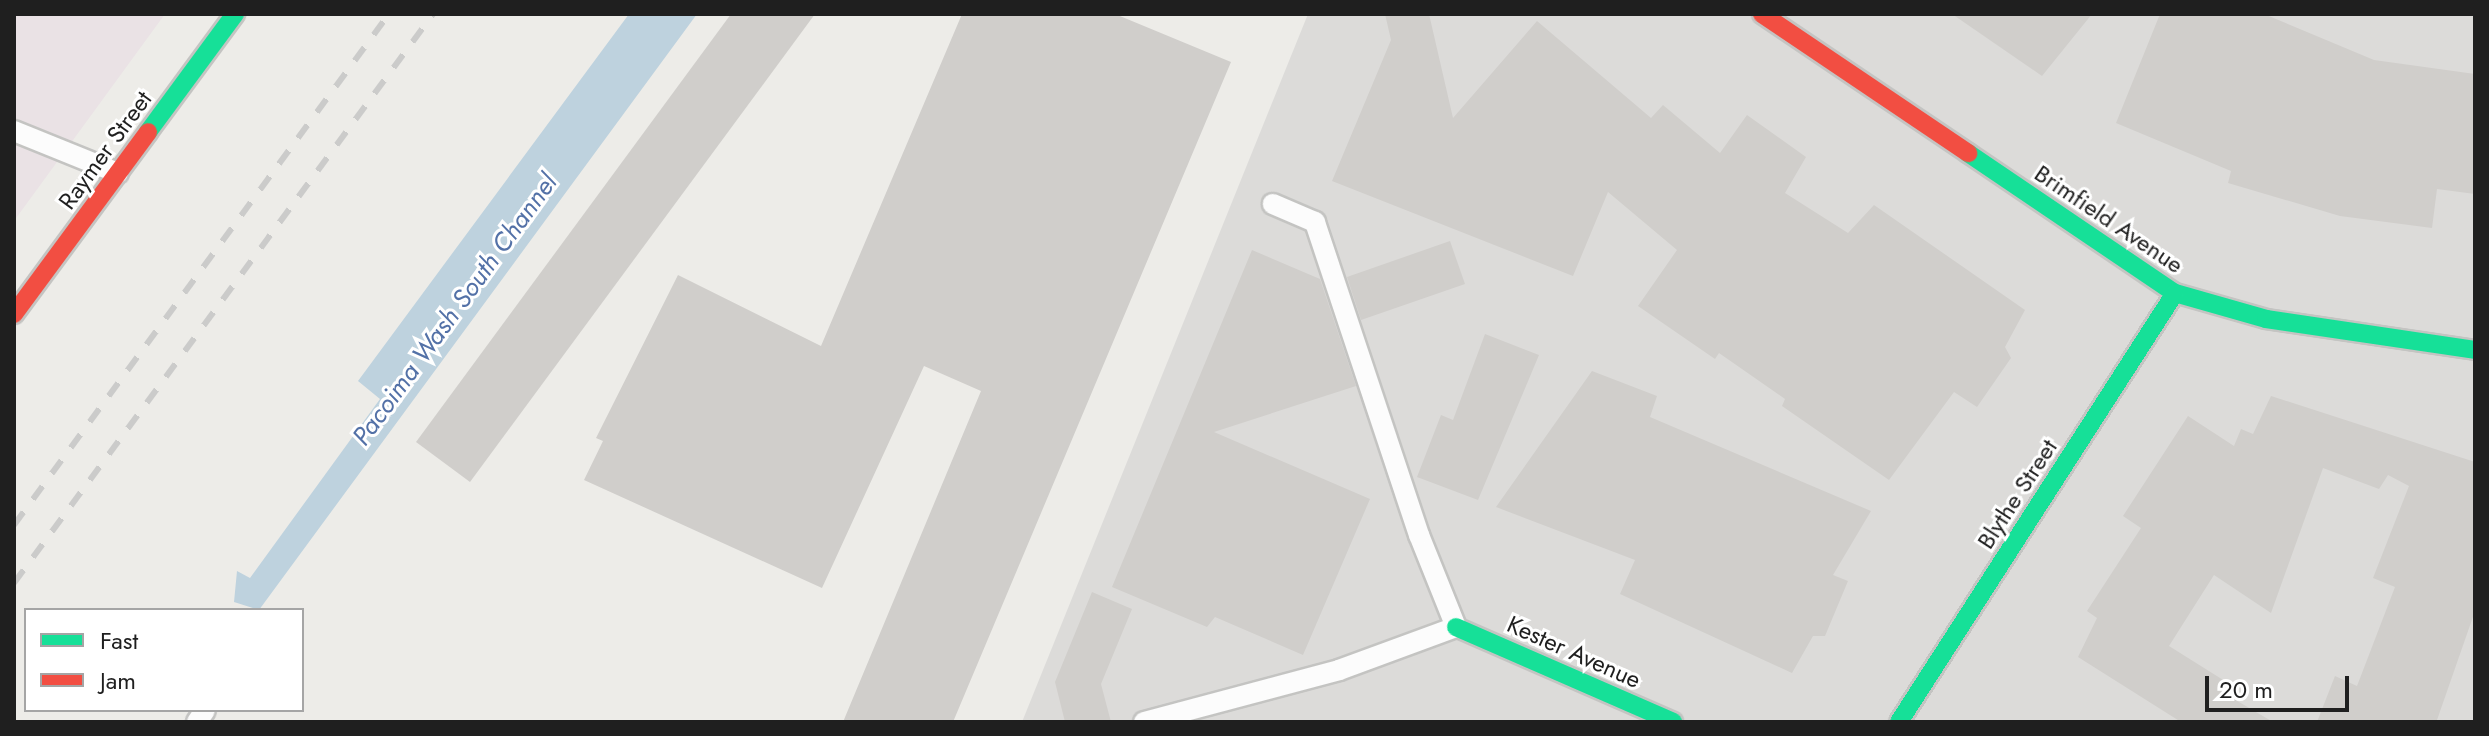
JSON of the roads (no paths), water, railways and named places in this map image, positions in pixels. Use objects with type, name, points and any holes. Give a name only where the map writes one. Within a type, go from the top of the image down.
[{"type":"street","name":"Raymer Street","points":[[14,314],[235,14]]},
{"type":"street","name":"Brimfield Avenue","points":[[1762,14],[2175,293],[2266,319],[2475,350]]},
{"type":"street","name":"Blythe Street","points":[[1899,722],[2175,293]]},
{"type":"street","name":"Kester Avenue","points":[[1456,627],[1673,722]]},
{"type":"lane","points":[[14,131],[118,173]]},
{"type":"lane","points":[[1144,722],[1339,670],[1456,627],[1419,535],[1315,222],[1273,204]]},
{"type":"water","name":"Pacoima Wash South Channel","points":[[629,14],[697,14],[260,608],[234,602],[237,571],[250,578],[380,399],[358,381]]},
{"type":"railway","points":[[14,525],[389,14]]},
{"type":"railway","points":[[14,583],[433,14]]}]
